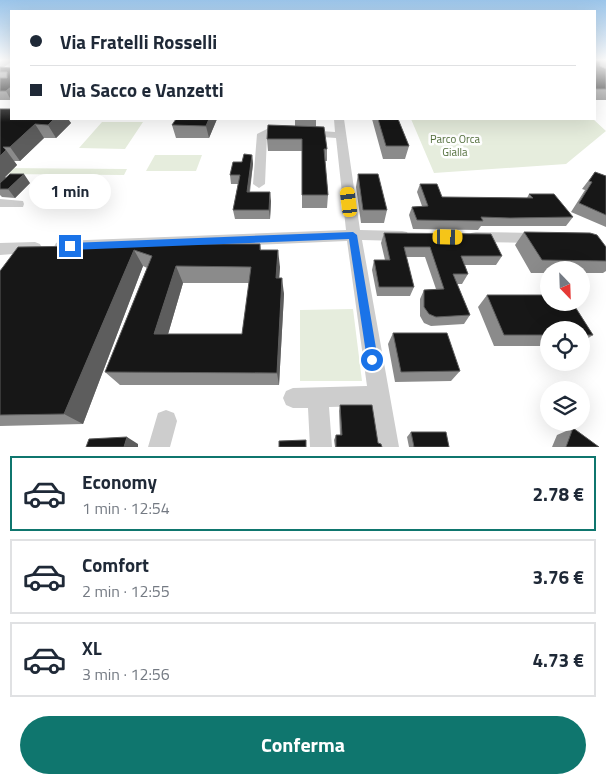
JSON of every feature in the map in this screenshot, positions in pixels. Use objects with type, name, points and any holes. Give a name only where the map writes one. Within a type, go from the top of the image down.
[{"type":"street","points":[[339,120],[353,235],[378,396],[388,446]]},
{"type":"street","points":[[259,184],[262,134],[267,130],[341,135]]},
{"type":"street","points":[[0,203],[18,204]]},
{"type":"street","points":[[0,249],[353,235],[412,236]]},
{"type":"street","points":[[462,237],[551,238]]},
{"type":"street","points":[[293,398],[378,396]]},
{"type":"street","points":[[318,397],[320,437]]},
{"type":"street","points":[[159,446],[166,421]]},
{"type":"green space","name":"Parco Orca Gialla","points":[[411,120],[594,120],[606,131],[566,164],[434,173]]},
{"type":"green space","points":[[102,122],[143,122],[125,149],[79,148]]},
{"type":"green space","points":[[155,155],[202,155],[196,171],[146,171]]},
{"type":"green space","points":[[0,168],[127,169],[124,175],[0,174]]},
{"type":"green space","points":[[353,309],[362,381],[300,381],[300,310]]},
{"type":"building","points":[[0,81],[10,81],[10,88],[6,91],[0,91]]},
{"type":"building","points":[[596,81],[606,81],[606,89],[596,89]]},
{"type":"building","points":[[0,109],[10,109],[10,120],[53,120],[48,125],[35,124],[10,147],[3,147],[6,150],[0,156]]},
{"type":"building","points":[[175,120],[209,120],[206,126],[172,125]]},
{"type":"building","points":[[378,120],[398,120],[409,146],[386,146]]},
{"type":"building","points":[[268,125],[324,127],[327,149],[324,149],[328,195],[302,195],[302,139],[267,139]]},
{"type":"building","points":[[244,154],[252,155],[247,192],[270,192],[269,210],[233,210],[240,175],[230,175],[233,162],[242,162]]},
{"type":"building","points":[[595,172],[606,176],[606,215],[579,203],[592,182],[589,181]]},
{"type":"building","points":[[10,174],[24,174],[8,189],[0,189],[0,183]]},
{"type":"building","points":[[358,174],[378,174],[387,210],[363,210]]},
{"type":"building","points":[[420,184],[437,184],[442,197],[533,198],[529,194],[554,194],[573,217],[481,217],[483,221],[417,220],[412,207],[428,206]]},
{"type":"building","points":[[524,232],[590,233],[597,235],[606,247],[606,261],[542,260]]},
{"type":"building","points":[[384,233],[491,234],[502,256],[461,256],[468,274],[453,274],[470,315],[436,317],[429,314],[424,307],[424,290],[444,289],[430,247],[404,247],[414,287],[379,287],[374,260],[390,260]]},
{"type":"building","points":[[158,241],[184,241],[183,244],[260,244],[260,250],[278,250],[276,278],[282,278],[277,373],[105,372],[152,256],[134,250],[64,414],[0,415],[0,271],[18,247],[156,245]],"holes":[[[176,266],[251,267],[242,334],[154,334]]]},
{"type":"building","points":[[487,295],[540,295],[540,311],[578,311],[584,321],[540,321],[540,335],[504,335]]},
{"type":"building","points":[[393,333],[447,333],[460,371],[401,372]]},
{"type":"building","points":[[340,405],[372,405],[378,443],[382,447],[336,447],[336,435],[342,435]]},
{"type":"building","points":[[572,431],[577,431],[599,447],[566,447]]},
{"type":"building","points":[[411,432],[446,432],[449,447],[414,447]]},
{"type":"building","points":[[127,437],[124,447],[86,447],[89,439]]},
{"type":"building","points":[[306,440],[306,447],[279,447],[279,441]]},
{"type":"route","points":[[70,246],[353,235],[372,360]]}]
